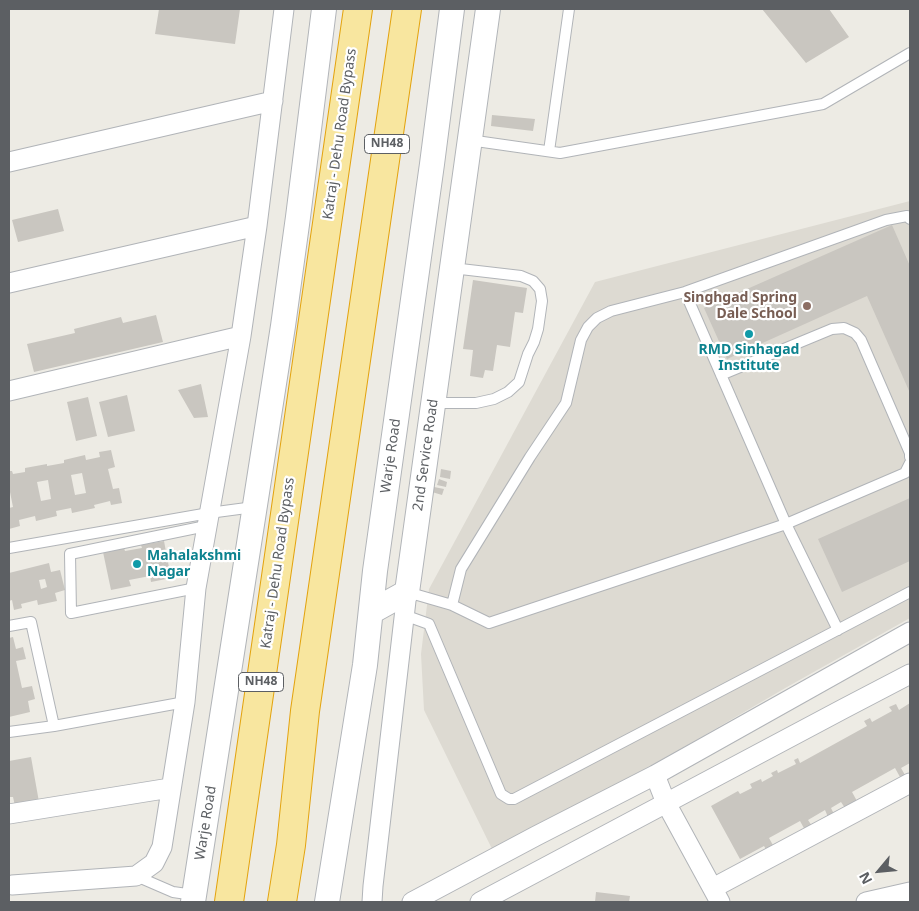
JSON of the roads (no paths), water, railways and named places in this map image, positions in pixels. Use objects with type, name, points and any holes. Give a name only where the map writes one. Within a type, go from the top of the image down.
[{"type":"highway","name":"Katraj - Dehu Road Bypass","points":[[229,902],[358,9]]},
{"type":"highway","name":"NH48","points":[[282,902],[291,845],[305,711],[407,9]]},
{"type":"street","points":[[12,885],[136,876],[154,863],[162,847],[185,702],[196,588],[240,336],[257,226],[284,9]]},
{"type":"street","name":"Warje Road","points":[[194,898],[296,235],[324,9]]},
{"type":"street","name":"Warje Road","points":[[327,902],[365,665],[375,571],[452,9]]},
{"type":"street","name":"2nd Service Road","points":[[372,902],[405,603],[488,9]]},
{"type":"street","points":[[9,162],[272,101]]},
{"type":"street","points":[[9,283],[257,226]]},
{"type":"street","points":[[9,391],[240,336]]},
{"type":"street","points":[[370,612],[405,603]]},
{"type":"street","points":[[412,902],[654,775],[910,632]]},
{"type":"street","points":[[480,902],[910,674]]},
{"type":"street","points":[[654,775],[666,803],[717,895],[910,783]]},
{"type":"street","points":[[9,814],[170,788]]},
{"type":"street","points":[[514,902],[516,883]]},
{"type":"street","points":[[866,902],[910,892]]},
{"type":"lane","points":[[549,151],[569,9]]},
{"type":"lane","points":[[470,140],[560,153],[823,104],[910,53]]},
{"type":"lane","points":[[452,606],[461,568],[566,402],[581,340],[588,327],[597,318],[611,311],[684,292],[886,220],[907,216],[910,219]]},
{"type":"lane","points":[[433,404],[476,403],[494,399],[508,392],[519,382],[538,329],[542,301],[540,289],[533,281],[521,276],[452,268]]},
{"type":"lane","points":[[684,292],[786,524],[838,630]]},
{"type":"lane","points":[[721,375],[832,329],[844,328],[855,333],[861,340],[910,453],[910,457]]},
{"type":"lane","points":[[405,603],[452,606],[489,623],[786,524],[905,473],[910,464]]},
{"type":"lane","points":[[196,588],[71,613],[70,554],[255,507]]},
{"type":"lane","points":[[9,548],[207,519]]},
{"type":"lane","points":[[405,603],[429,624],[501,794],[509,799],[514,799],[910,592]]},
{"type":"lane","points":[[9,626],[31,622],[54,726]]},
{"type":"lane","points":[[9,732],[54,726],[185,702]]},
{"type":"lane","points":[[136,876],[173,892],[194,898]]},
{"type":"place","name":"Singhgad Spring Dale School","points":[[807,306]]},
{"type":"place","name":"RMD Sinhagad Institute","points":[[749,334]]},
{"type":"place","name":"Mahalakshmi Nagar","points":[[137,564]]}]
